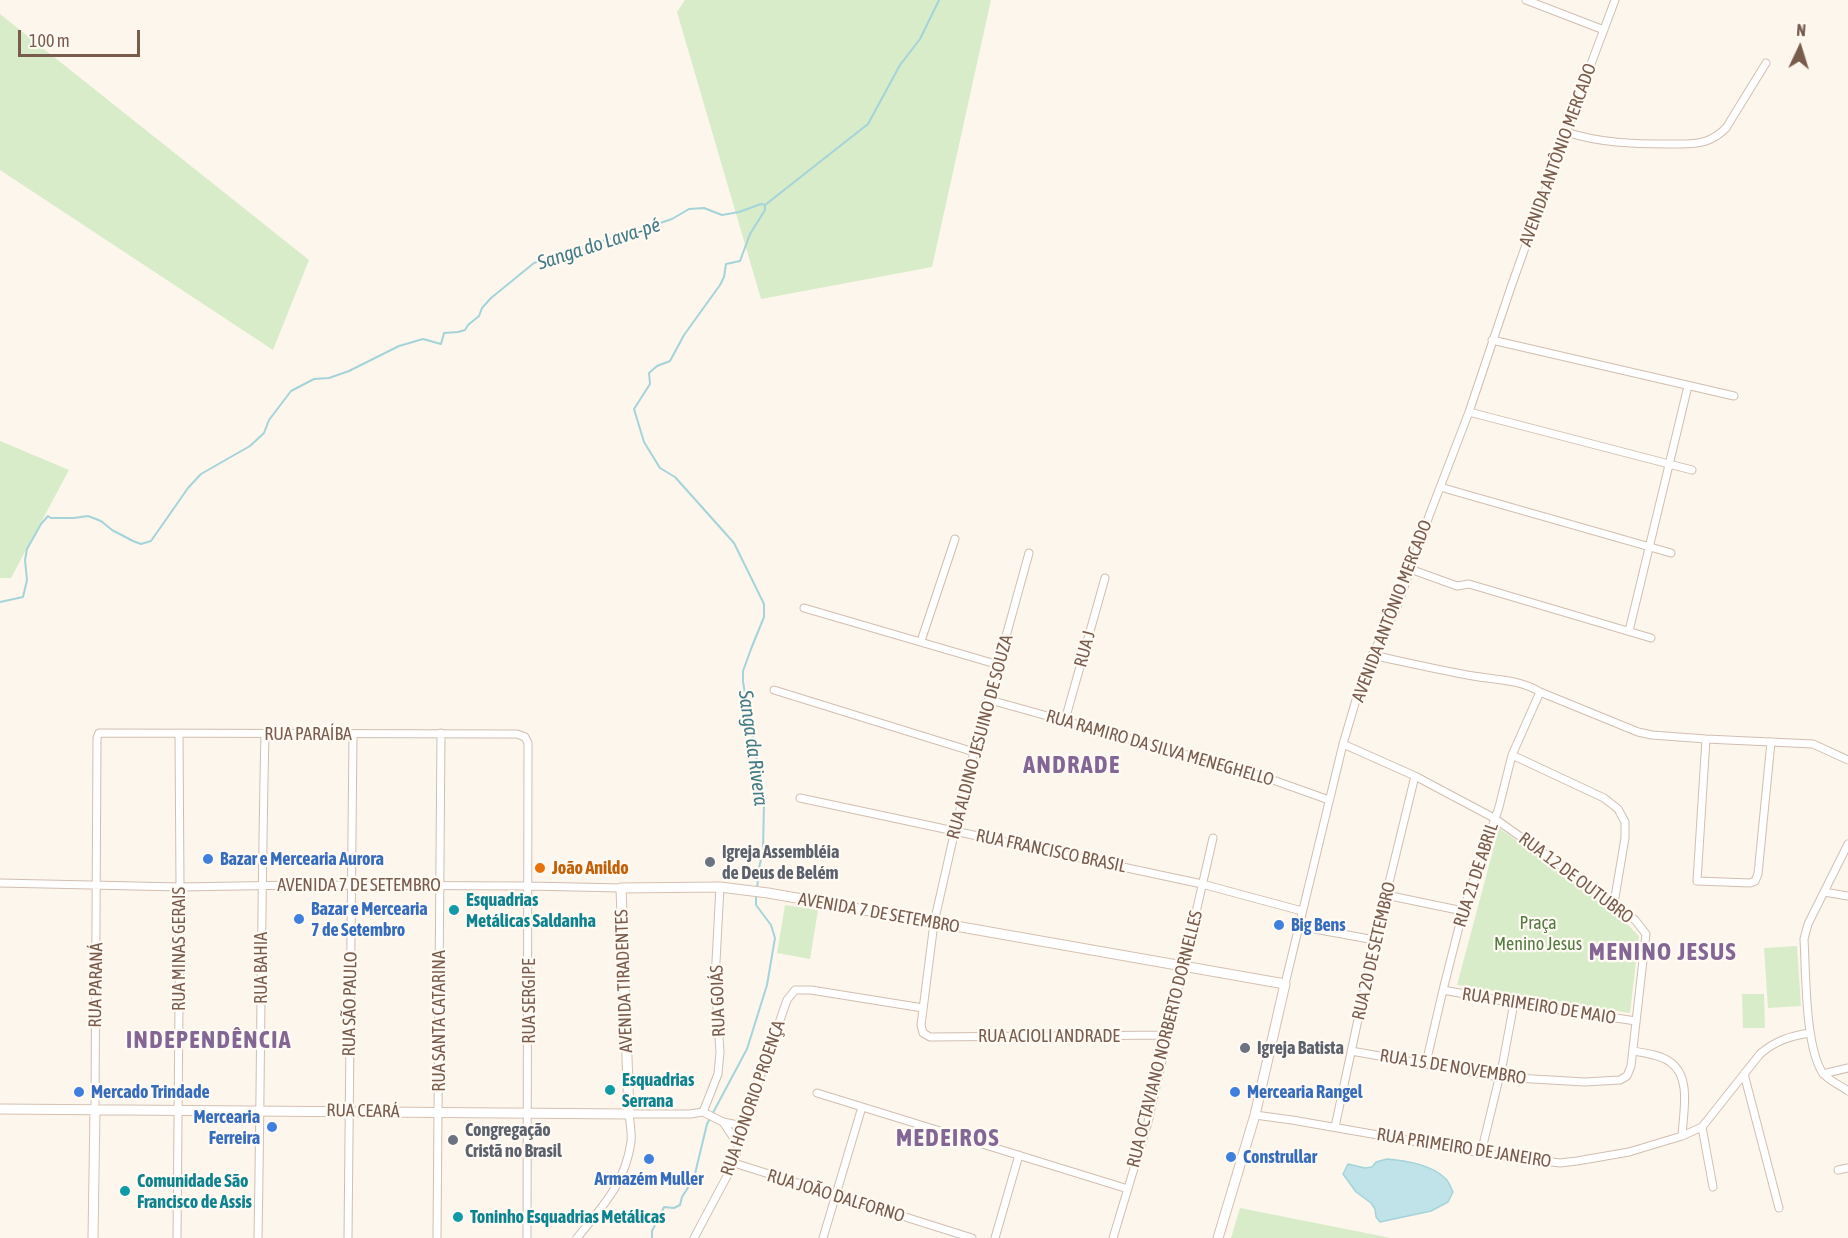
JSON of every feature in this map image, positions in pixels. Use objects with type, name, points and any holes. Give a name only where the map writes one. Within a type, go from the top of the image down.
[{"type":"street","points":[[1526,0],[1543,3],[1604,30]]},
{"type":"street","name":"AVENIDA ANTÔNIO MERCADO","points":[[1218,1238],[1255,1115],[1343,744],[1372,655],[1397,607],[1469,412],[1492,340],[1566,132],[1616,0]]},
{"type":"street","points":[[1566,132],[1590,140],[1635,144],[1706,141],[1717,136],[1726,128],[1766,63]]},
{"type":"street","points":[[1492,340],[1734,396]]},
{"type":"street","points":[[1629,631],[1688,386]]},
{"type":"street","points":[[1469,412],[1692,470]]},
{"type":"street","points":[[1440,487],[1671,553]]},
{"type":"street","points":[[921,641],[955,539]]},
{"type":"street","name":"RUA ALDINO JESUINO DE SOUZA","points":[[930,1037],[923,1033],[921,1025],[934,923],[974,752],[1029,553]]},
{"type":"street","points":[[1410,569],[1457,586],[1469,584],[1651,638]]},
{"type":"street","name":"RUA J","points":[[1065,720],[1105,578]]},
{"type":"street","points":[[804,608],[999,665]]},
{"type":"street","points":[[1372,655],[1475,677],[1513,681],[1638,732],[1707,739],[1813,744],[1848,760]]},
{"type":"street","points":[[774,690],[974,752]]},
{"type":"street","name":"RUA 21 DE ABRIL","points":[[1426,1063],[1463,911],[1494,818],[1512,754],[1540,692]]},
{"type":"street","name":"RUA RAMIRO DA SILVA MENEGHELLO","points":[[990,700],[1259,776],[1329,800]]},
{"type":"street","name":"RUA PARAÍBA","points":[[99,732],[517,734]]},
{"type":"street","name":"RUA PARANÁ","points":[[93,1238],[97,738],[99,732]]},
{"type":"street","name":"RUA MINAS GERAIS","points":[[177,1238],[179,733]]},
{"type":"street","name":"RUA SANTA CATARINA","points":[[437,1238],[441,733]]},
{"type":"street","name":"RUA BAHIA","points":[[258,1238],[261,1110],[261,885],[265,734]]},
{"type":"street","name":"RUA SÃO PAULO","points":[[348,1238],[353,734]]},
{"type":"street","name":"RUA SERGIPE","points":[[517,734],[525,737],[528,743],[527,1238]]},
{"type":"street","points":[[1707,739],[1697,881],[1750,884],[1755,881],[1758,874],[1771,742]]},
{"type":"street","name":"RUA 12 DE OUTUBRO","points":[[1343,744],[1415,776],[1494,818],[1635,920],[1646,934],[1636,1021]]},
{"type":"street","points":[[1512,754],[1604,798],[1618,809],[1625,822],[1625,838],[1614,903]]},
{"type":"street","name":"RUA 20 DE SETEMBRO","points":[[1335,1127],[1375,940],[1415,776]]},
{"type":"street","name":"RUA FRANCISCO BRASIL","points":[[800,798],[1202,884],[1302,910]]},
{"type":"street","name":"RUA OCTAVIANO NORBERTO DORNELLES","points":[[1113,1238],[1148,1122],[1213,838]]},
{"type":"street","points":[[1848,844],[1808,924],[1804,939],[1810,1033],[1823,1074],[1848,1091]]},
{"type":"street","name":"AVENIDA 7 DE SETEMBRO","points":[[0,883],[180,887],[261,885],[720,887],[768,893],[1285,984]]},
{"type":"street","name":"RUA GOIÁS","points":[[706,1114],[718,1074],[720,1052],[715,980],[720,887]]},
{"type":"street","name":"AVENIDA TIRADENTES","points":[[577,1238],[613,1194],[625,1167],[631,1140],[621,888]]},
{"type":"street","points":[[1824,892],[1848,896]]},
{"type":"street","points":[[1386,895],[1463,911]]},
{"type":"street","points":[[1298,926],[1375,940]]},
{"type":"street","name":"RUA HONORIO PROENÇA","points":[[694,1238],[734,1163],[743,1126],[787,1000],[795,990],[811,990],[923,1008]]},
{"type":"street","name":"RUA PRIMEIRO DE MAIO","points":[[1443,990],[1514,1004],[1636,1021]]},
{"type":"street","points":[[1481,1153],[1514,1004]]},
{"type":"street","points":[[1636,1021],[1633,1051],[1670,1062],[1680,1073],[1684,1084],[1682,1136]]},
{"type":"street","name":"RUA PRIMEIRO DE JANEIRO","points":[[1255,1115],[1481,1153],[1560,1163],[1629,1152],[1682,1136],[1702,1127],[1770,1045],[1783,1038],[1810,1033]]},
{"type":"street","name":"RUA ACIOLI ANDRADE","points":[[930,1037],[1168,1035]]},
{"type":"street","name":"RUA 15 DE NOVEMBRO","points":[[1351,1051],[1499,1077],[1586,1082],[1620,1080],[1627,1076],[1633,1051]]},
{"type":"street","points":[[1823,1074],[1848,1068]]},
{"type":"street","points":[[1744,1074],[1779,1208]]},
{"type":"street","points":[[817,1093],[1128,1189]]},
{"type":"street","points":[[823,1238],[862,1107]]},
{"type":"street","name":"RUA CEARÁ","points":[[0,1109],[706,1114],[723,1122],[743,1126]]},
{"type":"street","points":[[723,1122],[739,1146]]},
{"type":"street","points":[[1702,1127],[1713,1187]]},
{"type":"street","points":[[995,1238],[1019,1155]]},
{"type":"street","name":"RUA JOÃO DALFORNO","points":[[734,1163],[972,1238]]},
{"type":"street","points":[[1838,1170],[1848,1167]]},
{"type":"green space","points":[[685,0],[991,0],[932,267],[761,299],[677,12]]},
{"type":"green space","points":[[0,14],[309,260],[273,350],[0,170]]},
{"type":"green space","points":[[0,441],[69,470],[11,578],[0,578]]},
{"type":"green space","name":"Praça Menino Jesus","points":[[1499,828],[1612,909],[1639,936],[1630,1013],[1457,985]]},
{"type":"green space","points":[[785,905],[818,910],[810,959],[777,953]]},
{"type":"green space","points":[[1797,946],[1801,1006],[1768,1008],[1764,948]]},
{"type":"green space","points":[[1742,994],[1764,994],[1765,1028],[1743,1028]]},
{"type":"green space","points":[[1240,1208],[1391,1238],[1231,1238]]},
{"type":"water","points":[[1387,1159],[1418,1164],[1440,1174],[1447,1180],[1453,1192],[1448,1202],[1431,1211],[1380,1222],[1371,1203],[1356,1192],[1343,1174],[1348,1164],[1365,1168]]},
{"type":"waterway","points":[[765,205],[868,124],[900,65],[920,39],[939,0]]},
{"type":"waterway","name":"Sanga do Lava-pé","points":[[0,602],[23,597],[27,580],[25,560],[27,549],[48,516],[51,518],[88,516],[101,521],[112,530],[133,541],[141,544],[151,541],[188,488],[201,474],[250,446],[264,433],[269,420],[291,391],[314,379],[329,378],[349,371],[399,346],[423,339],[441,344],[444,333],[465,330],[479,316],[482,308],[491,298],[534,263],[556,259],[602,241],[672,219],[689,209],[704,208],[722,215],[761,204],[765,205]]},
{"type":"waterway","name":"Sanga da Rivera","points":[[757,889],[763,851],[764,801],[743,671],[764,617],[764,604],[734,543],[675,477],[660,468],[644,442],[634,409],[650,384],[649,373],[657,366],[670,361],[684,335],[720,285],[726,264],[740,261],[750,234],[765,210],[765,205]]},
{"type":"waterway","name":"Sanga da Rivera","points":[[652,1238],[652,1231],[664,1207],[674,1208],[680,1205],[682,1197],[694,1178],[707,1124],[747,1049],[767,985],[775,938],[771,925],[756,905],[756,895]]},
{"type":"place","name":"Bazar e Mercearia Aurora","points":[[208,859]]},
{"type":"place","name":"Igreja Assembléia de Deus de Belém","points":[[710,862]]},
{"type":"place","name":"João Anildo","points":[[540,868]]},
{"type":"place","name":"Esquadrias Metálicas Saldanha","points":[[454,910]]},
{"type":"place","name":"Bazar e Mercearia 7 de Setembro","points":[[299,919]]},
{"type":"place","name":"Big Bens","points":[[1279,925]]},
{"type":"place","name":"Igreja Batista","points":[[1245,1048]]},
{"type":"place","name":"Esquadrias Serrana","points":[[610,1090]]},
{"type":"place","name":"Mercado Trindade","points":[[79,1092]]},
{"type":"place","name":"Mercearia Rangel","points":[[1235,1092]]},
{"type":"place","name":"Mercearia Ferreira","points":[[272,1127]]},
{"type":"place","name":"Congregação Cristã no Brasil","points":[[453,1140]]},
{"type":"place","name":"Construllar","points":[[1231,1157]]},
{"type":"place","name":"Armazém Muller","points":[[649,1159]]},
{"type":"place","name":"Comunidade São Francisco de Assis","points":[[125,1191]]},
{"type":"place","name":"Toninho Esquadrias Metálicas","points":[[458,1217]]},
{"type":"district","name":"ANDRADE","points":[[1072,765]]},
{"type":"district","name":"MENINO JESUS","points":[[1663,952]]},
{"type":"district","name":"INDEPENDÊNCIA","points":[[209,1040]]},
{"type":"district","name":"MEDEIROS","points":[[948,1138]]}]
